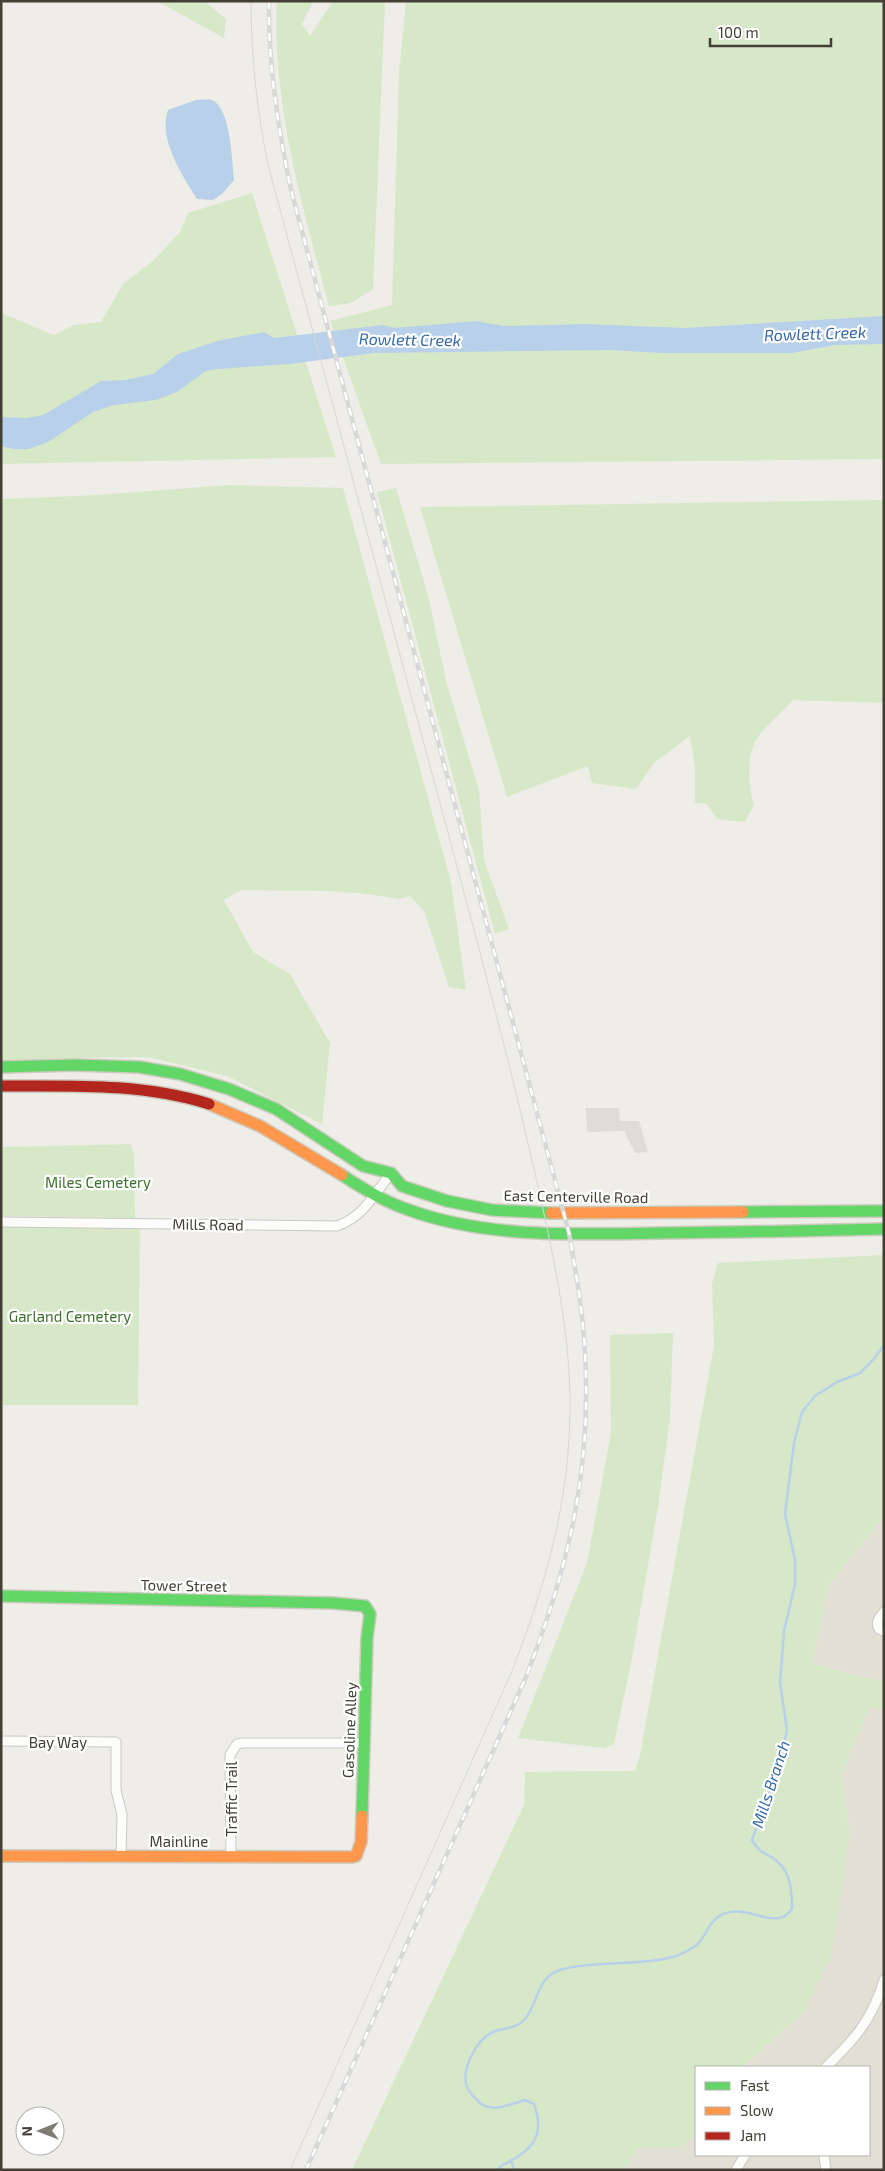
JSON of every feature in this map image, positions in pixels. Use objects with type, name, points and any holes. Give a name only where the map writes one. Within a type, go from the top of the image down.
[{"type":"main road","name":"East Centerville Road","points":[[1,1067],[74,1065],[130,1067],[180,1074],[229,1088],[276,1109],[363,1166],[391,1173],[402,1186],[466,1205],[492,1210],[536,1213],[884,1210]]},
{"type":"main road","points":[[1,1086],[137,1088],[173,1093],[220,1107],[264,1128],[374,1195],[401,1207],[441,1220],[468,1226],[515,1232],[665,1233],[884,1230]]},
{"type":"main road","points":[[466,1205],[468,1226]]},
{"type":"main road","points":[[825,1211],[825,1231]]},
{"type":"main road","points":[[665,1212],[665,1233]]},
{"type":"main road","name":"Tower Street","points":[[1,1596],[332,1603],[365,1606]]},
{"type":"main road","name":"Gasoline Alley","points":[[356,1856],[361,1842],[367,1638],[370,1614],[365,1606]]},
{"type":"main road","name":"Mainline","points":[[1,1856],[356,1856]]},
{"type":"street","name":"Mills Road","points":[[1,1222],[337,1226],[348,1223],[360,1214],[391,1173]]},
{"type":"street","points":[[881,1629],[878,1619],[884,1612]]},
{"type":"street","name":"Bay Way","points":[[1,1741],[116,1742],[116,1790],[122,1815],[121,1856]]},
{"type":"street","name":"Traffic Trail","points":[[231,1856],[230,1755],[237,1744],[242,1742],[364,1743]]},
{"type":"street","points":[[827,2066],[857,2036],[869,2017],[884,1980]]},
{"type":"street","points":[[736,2170],[744,2156]]},
{"type":"street","points":[[824,2156],[826,2170]]},
{"type":"shaded area","points":[[586,1108],[619,1108],[620,1121],[639,1121],[648,1152],[635,1153],[624,1131],[587,1132]]},
{"type":"shaded area","points":[[884,1517],[884,1680],[863,1678],[812,1663],[828,1586]]},
{"type":"shaded area","points":[[869,1707],[884,1709],[884,2170],[625,2170],[639,2147],[685,2147],[695,2132],[695,2156],[870,2156],[870,2066],[744,2066],[804,2012],[850,1833],[841,1776]]},
{"type":"green space","points":[[157,1],[204,1],[226,19],[224,38]]},
{"type":"green space","points":[[277,1],[313,1],[302,24],[310,36],[333,1],[385,1],[373,289],[351,303],[329,306],[309,231],[284,117],[279,78]]},
{"type":"green space","points":[[406,1],[884,1],[884,459],[381,464],[330,321],[392,305],[399,73]]},
{"type":"green space","points":[[252,193],[336,457],[1,464],[1,313],[54,335],[74,325],[101,322],[123,284],[154,260],[180,232],[188,213]]},
{"type":"green space","points":[[229,485],[343,488],[451,882],[466,990],[449,987],[424,911],[410,896],[400,899],[359,893],[325,891],[241,890],[224,900],[253,952],[290,974],[330,1043],[322,1124],[227,1076],[148,1057],[1,1061],[1,499],[98,495]]},
{"type":"green space","points":[[396,488],[429,599],[446,681],[479,790],[484,860],[509,929],[495,934],[377,492]]},
{"type":"green space","points":[[884,500],[884,703],[793,700],[762,732],[754,744],[749,770],[750,789],[754,805],[745,822],[717,819],[707,804],[695,803],[695,766],[690,736],[654,763],[636,789],[592,783],[588,766],[507,797],[420,507]]},
{"type":"green space","name":"Miles Cemetery","points":[[130,1144],[134,1153],[135,1218],[1,1216],[1,1147]]},
{"type":"green space","name":"Garland Cemetery","points":[[1,1226],[140,1227],[138,1405],[1,1405]]},
{"type":"green space","points":[[884,1255],[884,1517],[828,1586],[812,1663],[863,1678],[884,1680],[884,1709],[869,1708],[841,1776],[850,1833],[831,1955],[804,2012],[744,2066],[695,2066],[695,2132],[685,2147],[639,2147],[625,2170],[352,2170],[524,1805],[525,1772],[635,1771],[640,1755],[714,1346],[712,1284],[718,1263]]},
{"type":"green space","points":[[673,1333],[670,1418],[658,1507],[632,1658],[614,1744],[604,1748],[518,1738],[587,1563],[611,1433],[610,1335]]},
{"type":"water","points":[[196,100],[212,100],[223,113],[227,124],[234,180],[223,193],[213,200],[197,199],[173,156],[166,133],[168,110]]},
{"type":"water","name":"Rowlett Creek","points":[[884,316],[884,344],[835,345],[792,353],[663,353],[611,350],[374,353],[290,364],[218,369],[206,371],[177,392],[156,400],[114,405],[93,412],[48,442],[29,449],[13,449],[1,446],[1,417],[27,418],[43,415],[101,381],[125,380],[153,374],[178,354],[217,341],[264,332],[274,338],[383,325],[395,328],[476,321],[504,326],[584,324],[685,328]]},
{"type":"waterway","name":"Mills Branch","points":[[497,2170],[529,2148],[538,2129],[537,2113],[534,2104],[525,2100],[493,2108],[481,2104],[467,2087],[466,2076],[469,2061],[477,2047],[487,2036],[493,2032],[517,2025],[524,2020],[529,2014],[545,1980],[550,1975],[573,1967],[642,1962],[673,1957],[697,1945],[714,1920],[723,1914],[738,1912],[776,1918],[784,1916],[792,1909],[791,1890],[786,1872],[778,1862],[761,1852],[752,1840],[780,1762],[787,1730],[780,1683],[784,1631],[795,1585],[795,1560],[785,1514],[794,1443],[802,1412],[815,1396],[837,1382],[860,1373],[884,1345]]},
{"type":"waterway","points":[[511,2160],[514,2170]]},
{"type":"tram line","points":[[251,1],[255,83],[268,165],[465,896],[522,1117],[560,1294],[567,1346],[570,1399],[569,1435],[561,1504],[546,1571],[525,1637],[512,1671],[290,2170]]},
{"type":"railway","points":[[269,1],[272,73],[291,190],[569,1233],[583,1323],[586,1396],[585,1438],[574,1518],[565,1558],[541,1637],[526,1677],[306,2170]]},
{"type":"traffic: fast","points":[[1,1067],[74,1065],[139,1067],[180,1074],[229,1089],[276,1109],[363,1166],[391,1173],[402,1186],[447,1201],[492,1210],[551,1213]]},
{"type":"traffic: fast","points":[[342,1175],[374,1195],[409,1210],[470,1226],[502,1230],[533,1233],[597,1234],[884,1229]]},
{"type":"traffic: fast","points":[[743,1212],[884,1211]]},
{"type":"traffic: fast","points":[[1,1596],[332,1603],[365,1606],[370,1614],[367,1638],[362,1816]]},
{"type":"traffic: slow","points":[[209,1104],[260,1126],[342,1175]]},
{"type":"traffic: slow","points":[[551,1213],[743,1212]]},
{"type":"traffic: slow","points":[[1,1856],[352,1857],[356,1856],[361,1842],[362,1816]]},
{"type":"traffic: jam","points":[[1,1086],[80,1086],[132,1089],[184,1097],[209,1104]]}]
